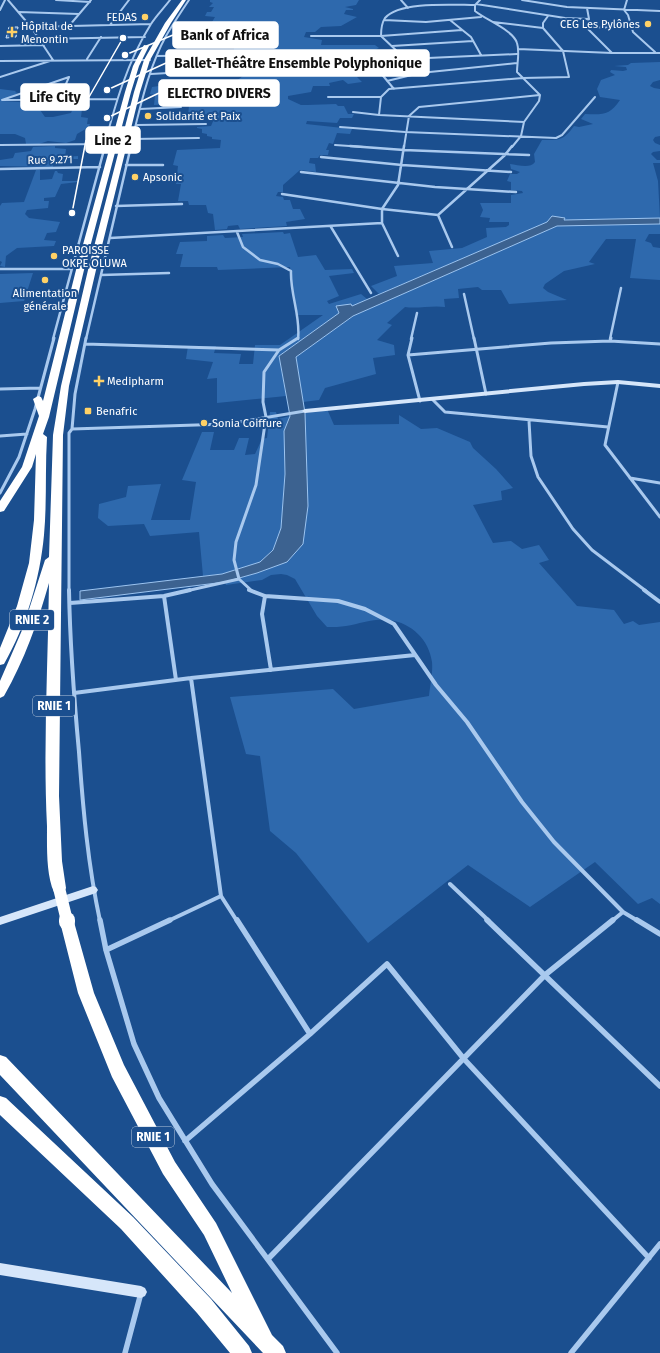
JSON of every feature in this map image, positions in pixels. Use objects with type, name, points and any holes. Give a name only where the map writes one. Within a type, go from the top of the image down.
[{"type":"highway","points":[[0,509],[27,467],[44,416],[85,248],[136,59],[159,22],[176,0]]},
{"type":"highway","name":"RNIE 1","points":[[184,0],[168,23],[137,92],[92,270],[65,386],[58,435],[55,544],[52,796],[56,861],[59,888],[86,993],[118,1071],[169,1168],[210,1229],[270,1347]]},
{"type":"highway","points":[[38,399],[44,416]]},
{"type":"highway","name":"RNIE 2","points":[[0,661],[26,596],[37,549],[44,416]]},
{"type":"highway","name":"RNIE 2","points":[[0,693],[22,645],[40,598],[55,544]]},
{"type":"highway","points":[[0,1063],[270,1347]]},
{"type":"highway","points":[[0,1104],[127,1223],[204,1306],[242,1353]]},
{"type":"street","points":[[0,10],[7,0],[31,27],[38,39],[44,44],[53,60]]},
{"type":"street","points":[[56,0],[91,1]]},
{"type":"street","points":[[110,25],[130,0]]},
{"type":"street","points":[[0,493],[19,457],[38,399],[117,99],[127,72],[136,59],[151,24],[170,0]]},
{"type":"street","points":[[189,0],[153,59],[151,74],[132,139],[116,206],[85,344],[75,394],[72,429],[69,433],[70,642],[85,833],[93,890],[106,950],[134,1044],[159,1098],[212,1184],[337,1353]]},
{"type":"street","points":[[400,0],[408,8]]},
{"type":"street","points":[[475,4],[480,0]]},
{"type":"street","points":[[522,0],[567,7],[660,11]]},
{"type":"street","points":[[624,10],[627,0]]},
{"type":"street","points":[[69,26],[91,1]]},
{"type":"street","points":[[475,4],[475,11],[481,17],[490,21],[515,38],[518,49],[517,72],[540,96]]},
{"type":"street","points":[[420,73],[382,36],[380,28],[384,20],[391,14],[408,8],[475,4],[548,16],[589,19]]},
{"type":"street","points":[[587,8],[589,19],[587,27]]},
{"type":"street","points":[[624,10],[628,15],[633,32],[656,53]]},
{"type":"street","points":[[19,12],[79,14]]},
{"type":"street","points":[[543,28],[543,23],[548,16]]},
{"type":"street","points":[[384,20],[422,22],[481,17]]},
{"type":"street","points":[[450,20],[471,37],[481,55]]},
{"type":"street","points":[[328,97],[381,96],[389,90],[394,89],[523,78],[569,77],[563,51],[543,28],[490,21]]},
{"type":"street","points":[[31,27],[151,24]]},
{"type":"street","points":[[587,27],[631,28]]},
{"type":"street","points":[[587,27],[612,53]]},
{"type":"street","points":[[311,36],[382,36],[462,30]]},
{"type":"street","points":[[87,59],[101,37]]},
{"type":"street","points":[[38,39],[145,37]]},
{"type":"street","points":[[392,46],[473,41]]},
{"type":"street","points":[[0,46],[44,44]]},
{"type":"street","points":[[518,49],[612,53],[660,53]]},
{"type":"street","points":[[406,59],[517,54]]},
{"type":"street","points":[[0,61],[153,59],[219,56]]},
{"type":"street","points":[[0,77],[53,60]]},
{"type":"street","points":[[387,81],[420,73],[517,63]]},
{"type":"street","points":[[151,74],[220,70]]},
{"type":"street","points":[[379,71],[394,89]]},
{"type":"street","points":[[59,100],[69,77],[2,100],[59,100],[117,99]]},
{"type":"street","points":[[379,115],[381,96]]},
{"type":"street","points":[[398,256],[382,223],[382,209],[398,185],[404,150],[405,132],[409,116],[419,107],[540,96]]},
{"type":"street","points":[[282,194],[382,209],[438,215],[505,155],[520,136],[524,122],[539,101],[540,96]]},
{"type":"street","points":[[340,127],[405,132],[550,138],[560,137],[596,97]]},
{"type":"street","points":[[140,109],[181,107]]},
{"type":"street","points":[[354,112],[379,115],[524,122]]},
{"type":"street","points":[[136,125],[206,124]]},
{"type":"street","points":[[132,139],[200,138]]},
{"type":"street","points":[[0,145],[106,144]]},
{"type":"street","points":[[335,145],[529,156]]},
{"type":"street","points":[[320,157],[402,165],[511,172]]},
{"type":"street","points":[[126,165],[164,165]]},
{"type":"street","name":"Rue 9.271","points":[[0,168],[100,167]]},
{"type":"street","points":[[300,172],[398,185],[464,191],[516,192]]},
{"type":"street","points":[[116,206],[182,204]]},
{"type":"street","points":[[438,215],[452,247]]},
{"type":"street","points":[[110,238],[382,223]]},
{"type":"street","points":[[331,227],[371,293]]},
{"type":"street","points":[[237,232],[243,247],[260,260],[278,264],[291,271],[290,284],[299,326],[298,339],[278,350],[264,372],[263,402],[266,417],[256,485],[236,542],[234,560],[239,579],[249,590],[264,596],[338,601],[365,609],[394,624],[436,685],[467,722],[522,802],[554,842],[623,912],[660,934]]},
{"type":"street","points":[[0,269],[71,269]]},
{"type":"street","points":[[101,275],[169,273]]},
{"type":"street","points":[[610,341],[621,288]]},
{"type":"street","points":[[464,294],[486,394]]},
{"type":"street","points":[[417,313],[408,355],[420,401]]},
{"type":"street","points":[[408,355],[551,343],[610,341],[660,344]]},
{"type":"street","points":[[85,344],[278,350]]},
{"type":"street","points":[[72,429],[227,424],[305,411],[618,382],[660,386]]},
{"type":"street","points":[[618,382],[605,445],[660,517]]},
{"type":"street","points":[[0,389],[40,388]]},
{"type":"street","points":[[432,399],[446,412],[529,421],[608,427]]},
{"type":"street","points":[[529,421],[531,456],[538,477],[573,529],[581,540],[592,550],[660,602]]},
{"type":"street","points":[[0,436],[27,434]]},
{"type":"street","points":[[630,478],[660,483]]},
{"type":"street","points":[[70,603],[164,596],[239,579]]},
{"type":"street","points":[[164,596],[176,680]]},
{"type":"street","points":[[264,596],[262,614],[271,670]]},
{"type":"street","points":[[74,693],[191,678],[415,655]]},
{"type":"street","points":[[191,678],[222,896],[310,1034]]},
{"type":"street","points":[[450,884],[660,1086]]},
{"type":"street","points":[[0,921],[93,890]]},
{"type":"street","points":[[106,950],[222,896]]},
{"type":"street","points":[[268,1259],[545,975],[623,912]]},
{"type":"street","points":[[185,1142],[310,1034],[387,964],[464,1059],[649,1258]]},
{"type":"street","points":[[571,1353],[660,1244]]},
{"type":"street","points":[[0,1269],[141,1292],[125,1353]]},
{"type":"shaded area","points":[[210,0],[359,0],[356,5],[345,7],[353,10],[346,10],[344,14],[357,17],[341,26],[321,27],[315,32],[306,32],[304,37],[322,40],[321,45],[375,45],[379,48],[374,50],[381,55],[398,54],[402,59],[390,62],[398,71],[376,70],[357,77],[362,82],[348,84],[343,80],[329,83],[330,86],[313,86],[311,92],[288,96],[288,99],[301,105],[336,104],[338,106],[344,106],[348,114],[354,114],[352,118],[340,118],[337,123],[307,121],[306,124],[352,129],[350,134],[337,133],[333,144],[329,143],[326,150],[329,150],[328,155],[320,155],[318,158],[310,158],[309,163],[315,164],[316,172],[300,170],[283,185],[283,192],[278,192],[276,196],[283,197],[284,200],[290,200],[293,209],[300,209],[305,219],[286,222],[287,226],[240,229],[238,225],[228,226],[227,229],[215,230],[213,214],[208,213],[206,205],[189,205],[188,201],[178,201],[181,184],[176,184],[178,166],[173,165],[177,150],[220,148],[221,140],[212,139],[212,137],[207,136],[207,134],[202,133],[202,129],[197,128],[211,126],[214,119],[217,118],[217,114],[188,115],[189,106],[199,106],[203,94],[193,94],[190,98],[185,98],[182,103],[154,105],[155,95],[150,94],[152,87],[173,84],[173,81],[192,80],[192,84],[206,83],[206,87],[216,87],[236,81],[244,75],[244,72],[234,69],[221,69],[223,57],[231,56],[234,52],[232,45],[214,47],[215,44],[206,42],[205,40],[214,40],[215,36],[211,36],[214,27],[209,27],[215,17],[205,16],[207,12],[211,12],[214,7],[209,7],[213,3],[210,2]]},
{"type":"shaded area","points":[[660,62],[660,80],[653,82],[650,86],[660,89],[660,136],[655,137],[653,140],[655,143],[660,145],[660,151],[653,152],[651,154],[657,160],[660,160],[660,163],[653,163],[658,181],[660,218],[563,221],[565,219],[553,216],[548,222],[379,294],[371,286],[397,276],[394,266],[433,263],[429,251],[462,248],[487,237],[486,228],[506,227],[509,225],[509,222],[489,222],[490,218],[480,217],[483,210],[480,203],[511,203],[511,195],[523,193],[522,191],[511,190],[511,182],[507,181],[510,174],[517,174],[520,172],[511,169],[510,164],[524,166],[533,164],[535,162],[534,154],[542,140],[561,139],[567,135],[574,126],[579,127],[593,124],[581,119],[585,114],[601,114],[613,109],[620,100],[600,97],[597,89],[601,80],[615,75],[610,72],[611,70],[627,70],[626,67],[614,66],[628,65],[631,63]]},
{"type":"shaded area","points":[[0,89],[16,91],[15,92],[18,93],[2,101],[35,103],[45,117],[53,117],[71,113],[74,106],[79,106],[78,109],[82,109],[81,117],[88,118],[87,124],[90,124],[89,127],[77,134],[75,140],[66,143],[48,141],[39,144],[26,144],[25,138],[15,134],[0,134]]},
{"type":"shaded area","points":[[55,146],[55,148],[66,149],[65,157],[78,156],[78,159],[54,159],[53,167],[0,166],[0,160],[13,158],[15,153],[31,151],[33,147]]},
{"type":"shaded area","points":[[36,170],[40,170],[40,180],[52,179],[55,171],[57,171],[58,173],[63,174],[62,181],[78,182],[61,184],[55,197],[44,198],[44,201],[49,201],[48,208],[27,210],[25,214],[29,218],[60,222],[56,232],[47,233],[44,240],[56,241],[54,246],[17,248],[6,256],[5,267],[0,266],[2,262],[0,261],[0,206],[2,203],[24,202]]},
{"type":"shaded area","points":[[552,216],[565,218],[564,220],[660,218],[660,224],[557,226],[353,316],[296,357],[305,413],[308,506],[303,544],[287,562],[257,573],[225,582],[80,600],[80,591],[222,574],[260,562],[273,550],[281,528],[285,474],[284,431],[290,416],[279,356],[339,313],[336,306],[351,304],[352,306],[547,222]]},
{"type":"shaded area","points":[[660,224],[660,234],[649,234],[645,241],[651,243],[653,247],[660,248],[660,280],[630,278],[636,239],[606,239],[589,262],[595,264],[564,271],[545,284],[543,288],[548,292],[567,300],[509,304],[501,290],[482,290],[478,287],[458,289],[459,298],[444,299],[445,307],[405,307],[387,323],[392,325],[377,340],[394,345],[395,355],[373,358],[376,374],[325,388],[319,400],[303,402],[296,357],[353,316],[557,226]]},
{"type":"shaded area","points":[[283,232],[284,234],[290,233],[298,257],[316,255],[325,270],[352,269],[354,273],[329,276],[339,296],[327,301],[329,304],[361,294],[367,299],[352,307],[336,306],[339,313],[279,356],[286,396],[217,403],[217,378],[207,379],[213,362],[186,359],[188,346],[216,346],[214,353],[241,354],[239,364],[253,364],[255,345],[280,345],[323,315],[297,315],[290,267],[218,270],[217,267],[180,267],[183,254],[176,254],[180,242],[207,241],[207,236],[223,235],[225,238],[243,237],[242,234]]},
{"type":"shaded area","points":[[33,273],[24,301],[0,303],[0,274]]},
{"type":"shaded area","points":[[327,409],[334,425],[399,424],[399,415],[421,429],[437,428],[470,442],[473,448],[496,469],[513,488],[501,491],[502,500],[473,505],[493,543],[511,541],[522,549],[539,545],[549,560],[539,563],[577,606],[614,610],[624,624],[633,621],[639,625],[660,622],[660,904],[652,898],[638,904],[595,862],[530,907],[468,865],[368,943],[296,853],[270,831],[260,756],[246,754],[230,697],[333,689],[354,709],[429,696],[432,671],[430,654],[423,640],[418,634],[405,625],[389,620],[373,620],[344,626],[327,627],[317,616],[295,579],[287,575],[271,575],[262,580],[226,585],[225,582],[257,573],[287,562],[305,428],[305,413]]},
{"type":"shaded area","points":[[270,412],[276,412],[278,419],[290,416],[284,431],[285,474],[281,528],[273,549],[260,562],[222,574],[203,576],[199,532],[150,536],[144,524],[108,526],[98,518],[99,504],[126,497],[128,486],[161,484],[151,520],[190,520],[196,482],[182,480],[202,432],[214,432],[210,450],[234,450],[239,438],[249,438],[245,455],[255,454],[262,439],[267,438]]},
{"type":"building","name":"Hôpital de Menontin","points":[[9,27],[18,27],[16,37],[6,38]]},
{"type":"place","name":"FEDAS","points":[[145,17]]},
{"type":"place","name":"CEG Les Pylônes","points":[[648,24]]},
{"type":"place","name":"Hôpital de Menontin","points":[[12,32]]},
{"type":"place","name":"Life City","points":[[123,38]]},
{"type":"place","name":"Bank of Africa","points":[[125,55]]},
{"type":"place","name":"Ballet-Théâtre Ensemble Polyphonique","points":[[107,90]]},
{"type":"place","name":"Solidarité et Paix","points":[[148,116]]},
{"type":"place","name":"ELECTRO DIVERS","points":[[107,118]]},
{"type":"place","name":"Apsonic","points":[[135,177]]},
{"type":"place","name":"Line 2","points":[[72,213]]},
{"type":"place","name":"PAROISSE OKPE OLUWA","points":[[54,256]]},
{"type":"place","name":"Alimentation générale","points":[[45,280]]},
{"type":"place","name":"Medipharm","points":[[99,381]]},
{"type":"place","name":"Benafric","points":[[88,411]]},
{"type":"place","name":"Sonia Coiffure","points":[[204,423]]}]
